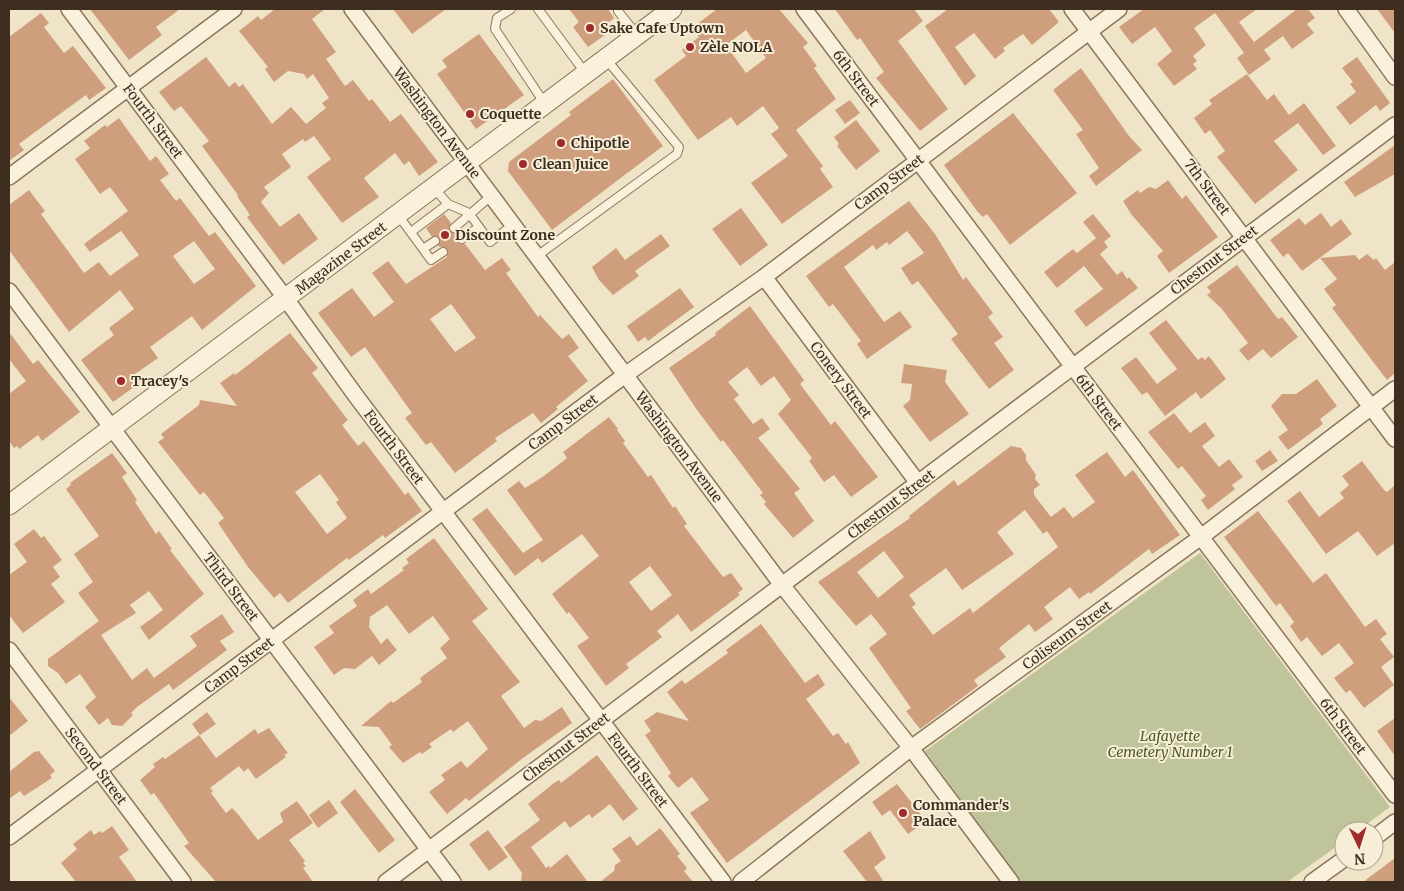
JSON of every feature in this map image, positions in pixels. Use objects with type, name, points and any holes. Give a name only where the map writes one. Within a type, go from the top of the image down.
[{"type":"street","name":"Fourth Street","points":[[69,9],[286,298],[443,512],[723,882]]},
{"type":"street","points":[[9,178],[234,9]]},
{"type":"street","name":"Washington Avenue","points":[[352,9],[782,585],[910,748],[1011,882]]},
{"type":"street","name":"Magazine Street","points":[[9,505],[672,9]]},
{"type":"street","name":"6th Street","points":[[804,9],[1395,795]]},
{"type":"street","name":"7th Street","points":[[1072,9],[1245,236],[1395,439]]},
{"type":"street","name":"Camp Street","points":[[9,837],[625,375],[764,277],[1119,9]]},
{"type":"street","points":[[1346,9],[1395,77]]},
{"type":"street","name":"Chestnut Street","points":[[386,882],[1395,125]]},
{"type":"street","name":"Conery Street","points":[[764,277],[918,484]]},
{"type":"street","name":"Third Street","points":[[9,291],[453,882]]},
{"type":"street","name":"Coliseum Street","points":[[741,882],[910,748],[1201,537],[1395,389]]},
{"type":"street","name":"Second Street","points":[[9,650],[183,882]]},
{"type":"street","points":[[1384,830],[1395,822]]},
{"type":"street","points":[[1312,882],[1334,866]]},
{"type":"lane","points":[[511,9],[496,18],[494,29],[546,104]]},
{"type":"lane","points":[[538,9],[586,74]]},
{"type":"lane","points":[[618,9],[637,35]]},
{"type":"lane","points":[[537,256],[677,154],[679,147],[606,58]]},
{"type":"lane","points":[[434,188],[448,204],[469,214],[490,242],[513,225]]},
{"type":"lane","points":[[454,228],[491,196]]},
{"type":"lane","points":[[411,232],[448,204]]},
{"type":"lane","points":[[398,215],[431,260],[443,252]]},
{"type":"lane","points":[[462,239],[479,227]]},
{"type":"lane","points":[[423,249],[435,241]]},
{"type":"green space","name":"Lafayette Cemetery Number 1","points":[[1200,553],[1390,807],[1371,821],[1334,821],[1334,848],[1287,882],[1021,882],[925,751]]},
{"type":"building","points":[[90,9],[180,9],[156,27],[162,35],[129,60]]},
{"type":"building","points":[[275,9],[325,9],[312,19],[336,52],[326,59],[345,86],[353,80],[369,101],[372,99],[390,122],[401,114],[438,162],[419,176],[409,161],[404,165],[395,153],[364,178],[379,197],[342,223],[307,177],[331,159],[314,136],[305,142],[303,139],[282,154],[291,167],[264,187],[269,193],[261,202],[280,227],[299,213],[318,239],[283,265],[247,217],[250,215],[238,195],[202,146],[209,141],[181,106],[174,111],[159,92],[206,57],[229,87],[235,82],[239,87],[243,84],[272,124],[291,107],[306,124],[326,108],[322,103],[329,98],[313,74],[307,79],[304,74],[288,71],[274,82],[265,69],[268,67],[239,31],[258,16],[261,20]]},
{"type":"building","points":[[393,9],[446,9],[412,34]]},
{"type":"building","name":"Sake Cafe Uptown","points":[[569,9],[608,9],[614,18],[604,26],[609,32],[588,47],[573,27],[579,22]]},
{"type":"building","points":[[717,9],[779,9],[808,43],[803,47],[817,66],[814,68],[836,99],[796,130],[823,166],[820,169],[833,187],[782,224],[751,183],[788,156],[771,134],[779,128],[763,106],[737,126],[731,117],[698,140],[654,80],[686,56],[682,50],[699,37],[692,28]],"holes":[[[746,30],[766,58],[746,73],[726,45]]]},
{"type":"building","points":[[835,9],[914,9],[923,21],[898,41],[948,109],[920,131],[876,78],[884,72],[860,38],[857,40]]},
{"type":"building","points":[[948,9],[1049,9],[1059,22],[1032,45],[1023,34],[1003,48],[1005,51],[995,59],[974,33],[955,47],[976,76],[965,86],[925,26]]},
{"type":"building","points":[[1144,9],[1257,9],[1239,22],[1254,42],[1297,9],[1308,9],[1315,18],[1307,24],[1314,33],[1292,49],[1283,36],[1264,50],[1271,59],[1249,75],[1237,58],[1244,53],[1215,13],[1194,28],[1206,45],[1193,56],[1197,61],[1193,64],[1197,69],[1174,86],[1157,64],[1172,51],[1155,27],[1132,44],[1119,27]]},
{"type":"building","points":[[1377,9],[1395,9],[1395,33]]},
{"type":"building","points":[[41,13],[49,23],[44,27],[64,53],[73,46],[106,88],[89,100],[86,95],[19,144],[24,150],[9,161],[9,37]]},
{"type":"building","points":[[479,34],[524,95],[476,129],[437,74],[447,67],[442,60]]},
{"type":"building","points":[[1357,57],[1390,103],[1380,111],[1376,105],[1350,125],[1336,107],[1356,92],[1350,84],[1353,82],[1342,68]]},
{"type":"building","points":[[1081,68],[1129,136],[1142,150],[1096,186],[1089,176],[1099,168],[1076,134],[1083,130],[1053,90]]},
{"type":"building","points":[[1247,74],[1267,100],[1274,94],[1289,115],[1304,103],[1336,146],[1323,155],[1298,123],[1274,141],[1298,170],[1255,204],[1217,157],[1225,151],[1210,130],[1205,134],[1194,118],[1212,104],[1209,100]]},
{"type":"building","points":[[613,79],[663,146],[552,230],[508,171],[509,162],[571,115],[569,112]]},
{"type":"building","points":[[850,100],[860,113],[845,124],[835,110]]},
{"type":"building","points":[[1013,113],[1077,193],[1010,245],[987,214],[983,217],[977,211],[944,165]]},
{"type":"building","points":[[119,118],[150,161],[156,156],[169,174],[160,180],[176,201],[180,198],[209,236],[215,232],[256,286],[202,330],[192,316],[150,347],[158,358],[135,374],[141,382],[113,402],[81,360],[114,335],[109,328],[134,309],[120,290],[69,332],[9,250],[9,205],[29,190],[45,211],[41,214],[84,273],[99,262],[110,276],[139,255],[121,231],[90,252],[84,244],[128,211],[110,187],[100,194],[75,159],[90,148],[84,141],[105,125],[107,127]],"holes":[[[194,241],[215,269],[194,284],[173,256]]]},
{"type":"building","points":[[856,120],[880,151],[856,170],[837,146],[839,144],[834,137]]},
{"type":"building","points":[[1395,145],[1395,174],[1355,197],[1344,182]]},
{"type":"building","points":[[1168,180],[1182,199],[1186,195],[1218,237],[1169,273],[1157,256],[1163,251],[1131,214],[1123,201],[1138,190],[1140,193],[1149,187],[1156,189]]},
{"type":"building","points":[[909,201],[935,234],[963,280],[966,277],[993,313],[988,317],[1003,337],[994,343],[1014,370],[989,389],[951,339],[958,334],[918,281],[912,285],[901,268],[924,253],[907,231],[889,245],[887,242],[876,250],[873,245],[844,267],[884,322],[900,311],[912,327],[867,359],[857,344],[861,341],[833,304],[829,307],[806,276]]},
{"type":"building","points":[[741,208],[768,245],[740,266],[712,229]]},
{"type":"building","points":[[1321,213],[1331,227],[1341,219],[1352,234],[1302,271],[1288,253],[1283,257],[1270,240],[1299,218],[1305,225]]},
{"type":"building","points":[[444,214],[451,223],[449,231],[457,233],[458,243],[465,244],[485,270],[502,258],[511,270],[506,273],[538,317],[540,315],[562,339],[569,334],[579,348],[568,356],[588,381],[556,407],[558,409],[541,423],[533,413],[495,438],[497,441],[455,473],[431,442],[426,445],[405,418],[412,413],[365,347],[351,357],[318,313],[352,288],[374,317],[394,302],[372,273],[388,261],[406,284],[447,257],[447,249],[438,246],[439,238],[432,237],[426,228]],"holes":[[[451,304],[476,338],[455,352],[430,319]]]},
{"type":"building","points":[[1093,214],[1111,236],[1104,242],[1108,247],[1100,254],[1117,275],[1122,271],[1127,279],[1129,277],[1138,288],[1086,327],[1074,311],[1103,289],[1084,266],[1057,288],[1044,272],[1073,249],[1077,253],[1096,238],[1083,222]]},
{"type":"building","points":[[661,234],[670,246],[635,271],[639,276],[613,295],[599,280],[592,267],[616,248],[625,260]]},
{"type":"building","points":[[1367,254],[1374,260],[1376,258],[1385,270],[1395,262],[1395,373],[1387,380],[1332,308],[1336,305],[1324,289],[1337,279],[1320,258],[1355,255],[1359,260]]},
{"type":"building","points":[[1237,265],[1278,319],[1282,317],[1298,337],[1271,358],[1263,349],[1248,361],[1239,350],[1248,343],[1221,308],[1207,295],[1211,292],[1207,287]]},
{"type":"building","points":[[680,288],[694,307],[648,341],[645,337],[638,342],[627,326]]},
{"type":"building","points":[[750,306],[804,380],[800,384],[831,425],[835,421],[878,477],[851,497],[834,475],[824,482],[809,461],[812,458],[778,414],[791,400],[774,376],[761,386],[747,367],[728,382],[739,395],[734,399],[753,424],[762,418],[770,429],[758,438],[800,489],[794,493],[814,521],[793,538],[764,504],[766,502],[760,495],[763,493],[723,440],[721,442],[669,368],[716,335],[715,333]]},
{"type":"building","points":[[1166,320],[1198,360],[1202,357],[1205,360],[1209,356],[1226,379],[1201,399],[1196,392],[1165,416],[1147,392],[1142,395],[1121,368],[1136,357],[1157,384],[1177,369],[1149,333]]},
{"type":"building","points":[[9,332],[33,364],[38,360],[80,412],[42,441],[38,435],[19,449],[17,446],[14,448],[9,441],[9,394],[26,381],[9,359]]},
{"type":"building","points":[[290,333],[318,368],[312,373],[348,420],[342,425],[358,446],[364,441],[405,495],[408,492],[422,511],[385,538],[383,535],[349,560],[347,558],[288,603],[280,593],[274,598],[248,567],[218,523],[224,518],[204,492],[200,495],[158,442],[164,438],[161,434],[199,405],[200,400],[237,406],[220,383],[234,373],[235,375]],"holes":[[[320,474],[339,500],[336,502],[347,518],[327,534],[295,492]]]},
{"type":"building","points":[[904,364],[947,370],[945,382],[969,414],[930,442],[903,406],[910,400],[912,384],[901,383]]},
{"type":"building","points":[[1317,379],[1337,406],[1320,419],[1323,424],[1288,450],[1278,437],[1288,430],[1271,406],[1282,394],[1296,394]]},
{"type":"building","points":[[1174,413],[1190,433],[1205,422],[1215,436],[1202,446],[1219,467],[1229,459],[1243,477],[1232,485],[1235,489],[1208,510],[1201,500],[1206,496],[1182,466],[1178,469],[1148,432]]},
{"type":"building","points":[[609,417],[625,441],[623,443],[648,477],[651,475],[673,508],[675,506],[687,524],[684,526],[723,577],[731,573],[743,589],[738,593],[740,595],[691,632],[678,614],[657,631],[662,637],[626,664],[629,668],[606,686],[577,646],[589,638],[552,594],[599,556],[582,534],[542,563],[538,558],[515,576],[472,519],[487,508],[523,553],[543,540],[507,490],[519,481],[525,488],[544,476],[567,458],[563,452]],"holes":[[[650,566],[672,595],[651,611],[629,582]]]},
{"type":"building","points":[[1011,446],[1021,448],[1036,475],[1035,479],[1040,485],[1034,489],[1034,495],[1051,517],[1064,507],[1073,518],[1095,502],[1075,475],[1107,452],[1125,477],[1133,470],[1180,535],[1152,554],[1149,549],[1090,594],[1089,592],[1079,599],[1070,587],[1044,607],[1053,619],[1035,632],[1029,624],[999,648],[1006,657],[974,680],[978,686],[920,729],[906,711],[911,708],[869,648],[887,634],[871,614],[856,626],[818,582],[910,518],[909,516],[954,480],[958,486]],"holes":[[[1025,510],[1043,534],[1047,531],[1058,547],[973,613],[970,608],[933,635],[912,607],[916,604],[909,595],[946,568],[962,590],[1014,554],[997,532]],[[884,551],[904,577],[878,598],[857,572]]]},
{"type":"building","points":[[1270,450],[1278,461],[1262,471],[1255,461]]},
{"type":"building","points":[[112,453],[127,473],[122,477],[137,500],[135,502],[156,534],[159,531],[172,549],[170,550],[204,594],[149,640],[140,627],[163,610],[149,591],[130,605],[136,613],[101,635],[132,680],[147,668],[154,678],[197,646],[190,636],[222,614],[234,632],[220,641],[227,650],[173,690],[169,684],[137,707],[131,713],[133,715],[122,726],[112,725],[108,718],[99,725],[85,707],[96,697],[80,674],[66,684],[58,673],[48,666],[48,659],[99,621],[78,593],[93,582],[74,554],[99,536],[66,489],[71,485],[70,483]]},
{"type":"building","points":[[1362,461],[1384,490],[1387,492],[1395,485],[1395,543],[1377,556],[1358,531],[1326,554],[1287,501],[1300,491],[1319,517],[1344,498],[1340,493],[1349,485],[1342,476]]},
{"type":"building","points":[[1258,511],[1313,583],[1326,573],[1365,627],[1376,619],[1387,634],[1380,639],[1394,657],[1381,667],[1394,685],[1364,708],[1350,690],[1346,693],[1334,678],[1354,663],[1339,643],[1322,656],[1307,637],[1301,642],[1290,626],[1294,622],[1280,603],[1276,606],[1224,537]]},
{"type":"building","points":[[34,529],[41,538],[44,536],[62,560],[53,567],[60,577],[51,584],[65,602],[23,633],[9,615],[9,575],[27,562],[14,544]]},
{"type":"building","points":[[434,538],[488,609],[472,621],[520,682],[501,696],[524,728],[535,720],[541,721],[562,707],[572,723],[523,758],[469,801],[466,798],[447,814],[429,792],[445,780],[441,775],[461,761],[467,768],[488,749],[468,721],[453,732],[451,729],[429,744],[432,747],[422,754],[420,752],[403,763],[389,747],[392,745],[379,727],[361,726],[391,701],[393,703],[422,682],[420,678],[447,658],[440,648],[450,639],[433,616],[409,634],[387,605],[370,617],[369,627],[381,644],[387,638],[397,650],[379,665],[372,656],[355,669],[344,668],[334,675],[314,647],[334,633],[329,626],[357,606],[353,600],[368,589],[371,594],[404,570],[402,568],[409,563],[406,559]]},
{"type":"building","points":[[761,624],[805,683],[818,674],[825,685],[806,699],[833,736],[838,733],[846,744],[848,742],[860,763],[727,863],[690,813],[709,800],[692,777],[678,788],[668,776],[671,773],[645,735],[651,731],[644,721],[657,712],[689,721],[667,692],[682,680],[685,684],[728,653],[726,650]]},
{"type":"building","points":[[9,697],[28,721],[9,736]]},
{"type":"building","points":[[207,712],[216,724],[200,735],[192,724]]},
{"type":"building","points":[[1395,718],[1395,756],[1377,731]]},
{"type":"building","points":[[269,728],[288,753],[284,755],[286,757],[256,779],[248,768],[244,772],[239,766],[210,788],[213,791],[211,793],[226,813],[232,808],[237,813],[258,840],[283,822],[280,813],[297,801],[313,823],[289,840],[305,861],[303,863],[306,866],[303,868],[313,882],[216,882],[184,846],[189,843],[154,793],[151,795],[140,780],[155,767],[153,764],[163,757],[165,759],[199,735],[216,758],[255,729],[258,734]]},
{"type":"building","points":[[39,751],[55,771],[50,775],[52,778],[24,796],[20,791],[9,799],[9,772],[34,752]]},
{"type":"building","points":[[597,755],[638,809],[623,821],[610,804],[592,818],[589,814],[570,828],[565,821],[531,847],[546,868],[549,866],[550,868],[567,854],[588,882],[521,882],[522,873],[504,847],[540,820],[528,804],[554,783],[559,780],[561,783]]},
{"type":"building","points":[[897,784],[926,821],[908,834],[890,810],[882,816],[872,802]]},
{"type":"building","points":[[355,789],[395,840],[379,853],[340,802]]},
{"type":"building","points":[[329,800],[338,813],[318,828],[309,815]]},
{"type":"building","points":[[112,826],[129,850],[119,857],[137,882],[76,882],[61,863],[77,849],[73,844],[91,830],[94,835],[100,831],[102,833]]},
{"type":"building","points":[[660,828],[680,854],[677,856],[687,868],[684,871],[693,882],[600,882],[614,871],[615,865],[621,861],[612,849],[630,836],[637,846]]},
{"type":"building","points":[[488,830],[508,857],[489,871],[469,844]]},
{"type":"building","points":[[870,831],[886,858],[874,867],[884,882],[867,882],[843,851]]},
{"type":"building","points":[[1395,858],[1395,882],[1363,882],[1378,871],[1384,871],[1384,866]]},
{"type":"place","name":"Sake Cafe Uptown","points":[[590,28]]},
{"type":"place","name":"Zèle NOLA","points":[[690,47]]},
{"type":"place","name":"Coquette","points":[[470,114]]},
{"type":"place","name":"Chipotle","points":[[561,143]]},
{"type":"place","name":"Clean Juice","points":[[523,164]]},
{"type":"place","name":"Discount Zone","points":[[445,235]]},
{"type":"place","name":"Tracey's","points":[[121,381]]},
{"type":"place","name":"Commander's Palace","points":[[903,813]]}]
